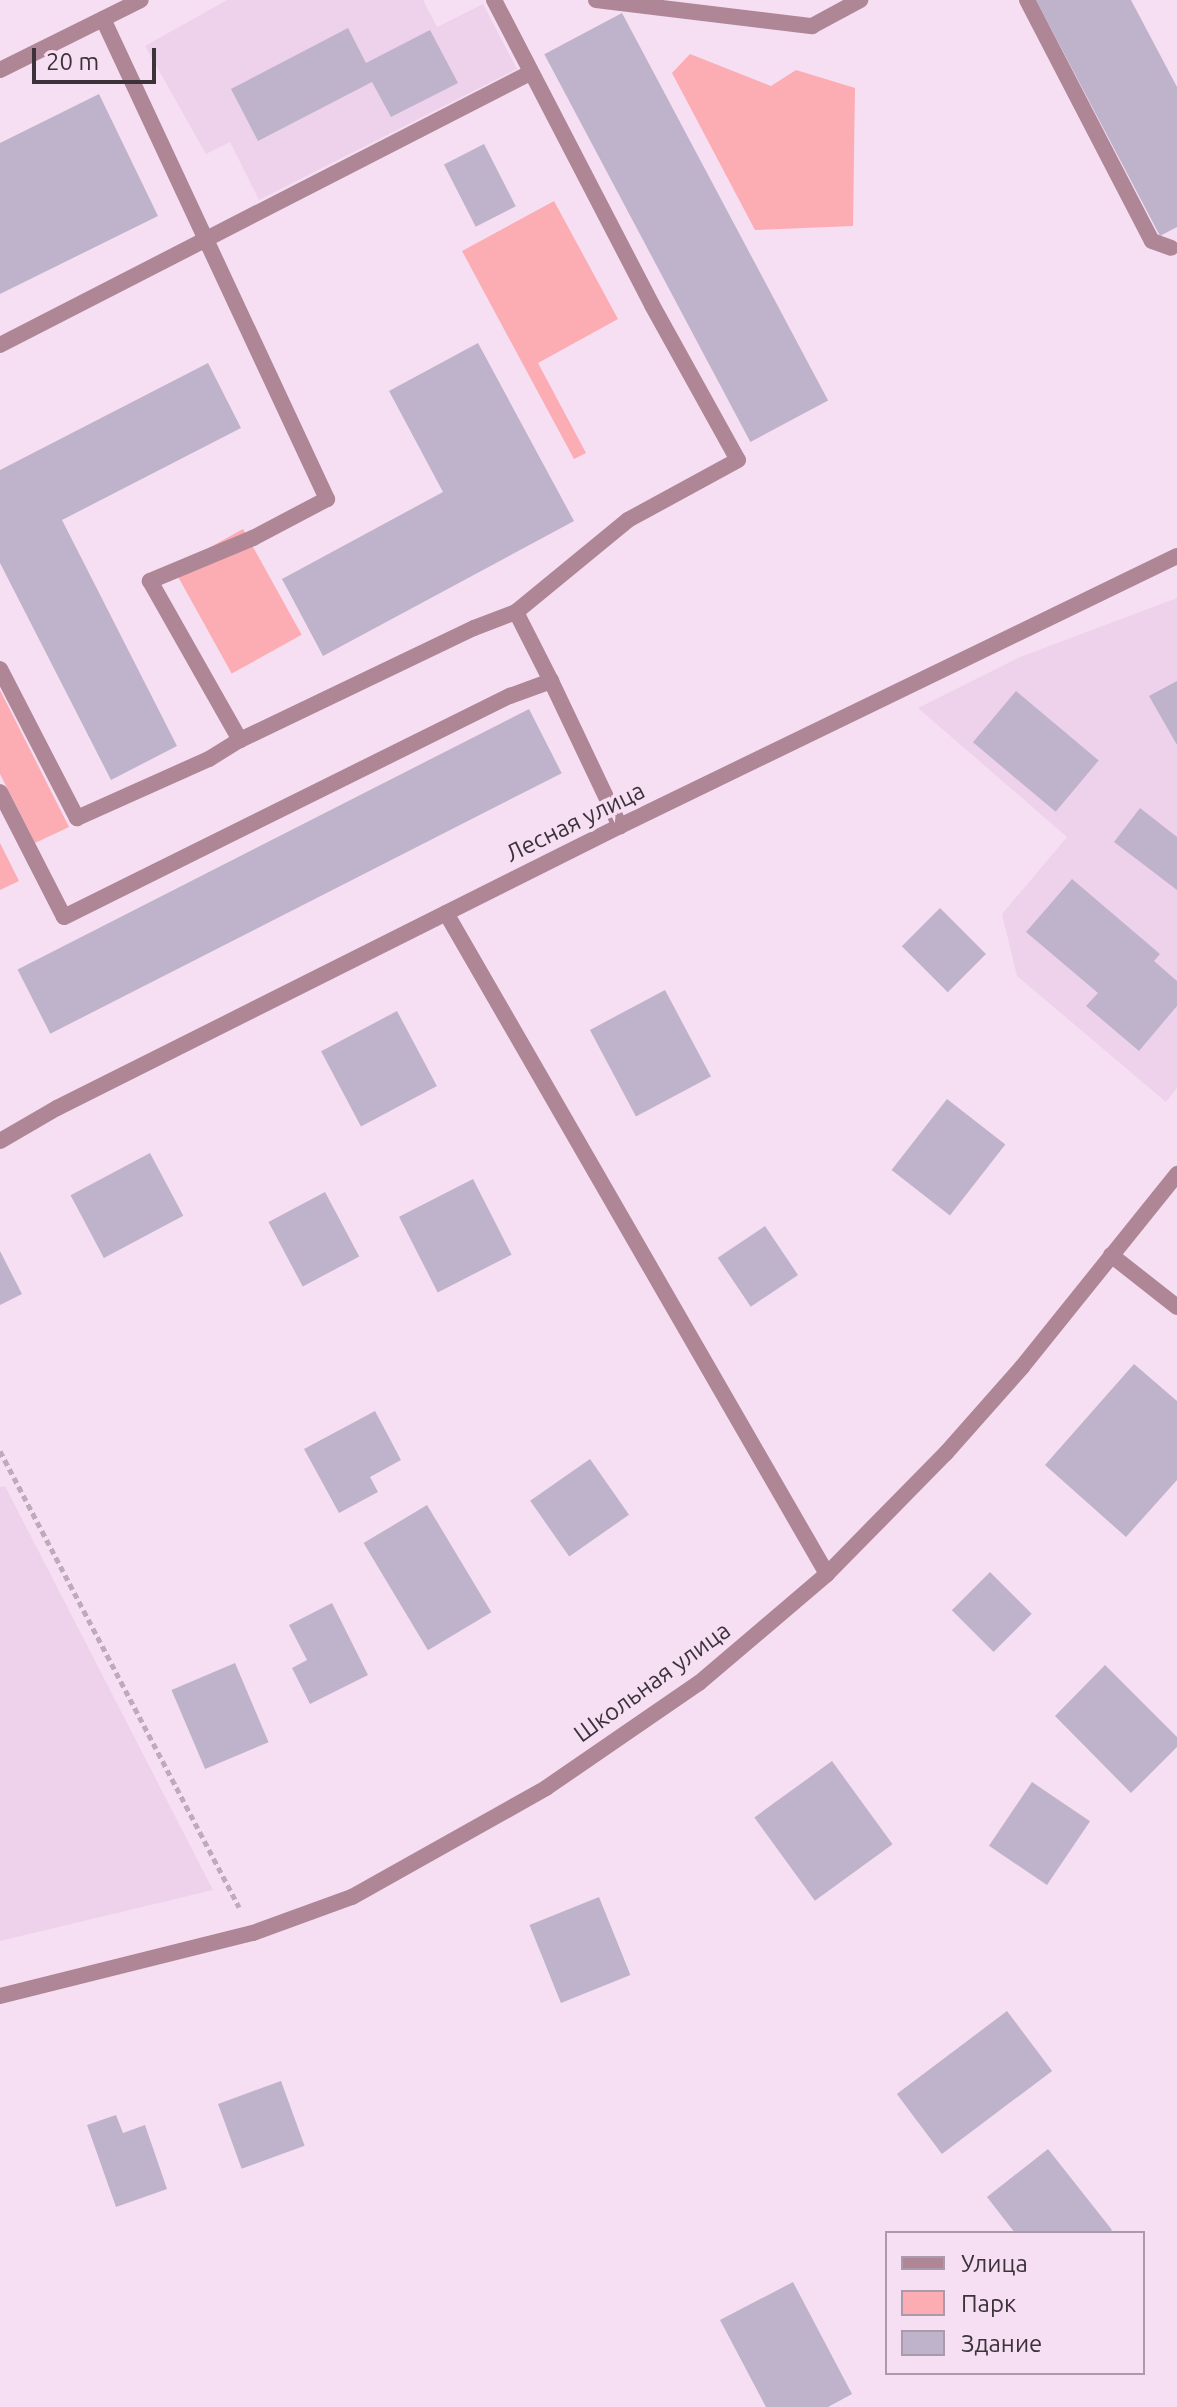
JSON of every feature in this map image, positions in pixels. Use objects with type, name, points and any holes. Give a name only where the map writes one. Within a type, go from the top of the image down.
[{"type":"street","points":[[0,70],[141,0]]},
{"type":"street","points":[[0,669],[77,818],[209,759],[240,740],[474,628],[516,612],[628,520],[738,460],[530,73],[494,0]]},
{"type":"street","points":[[596,0],[812,26],[860,0]]},
{"type":"street","points":[[1027,0],[1152,241],[1175,251]]},
{"type":"street","points":[[103,19],[327,499],[253,538],[150,581],[240,740]]},
{"type":"street","points":[[0,345],[530,73]]},
{"type":"street","name":"Лесная улица","points":[[0,1141],[57,1108],[620,826],[1177,556]]},
{"type":"street","points":[[516,612],[620,826]]},
{"type":"street","points":[[0,792],[64,917],[510,696],[551,681]]},
{"type":"street","points":[[446,913],[827,1574]]},
{"type":"street","name":"Школьная улица","points":[[0,1996],[253,1933],[352,1897],[546,1788],[699,1683],[827,1574],[1003,1389],[1177,1174]]},
{"type":"street","points":[[1111,1255],[1177,1307]]},
{"type":"path","points":[[0,1451],[253,1933]]},
{"type":"shaded area","points":[[227,0],[423,0],[437,27],[483,4],[517,69],[259,200],[230,142],[206,154],[145,46]]},
{"type":"shaded area","points":[[1177,598],[1177,1088],[1166,1102],[1017,976],[1002,914],[1067,837],[918,708],[1020,657]]},
{"type":"shaded area","points":[[5,1486],[213,1890],[0,1941],[0,1487]]},
{"type":"green space","points":[[690,54],[771,86],[796,70],[855,88],[853,226],[755,230],[672,73]]},
{"type":"green space","points":[[554,201],[618,319],[538,363],[586,453],[574,459],[462,251]]},
{"type":"green space","points":[[243,529],[302,635],[232,674],[173,568]]},
{"type":"green space","points":[[0,690],[69,827],[35,843],[0,774]]},
{"type":"green space","points":[[0,843],[19,881],[0,890]]},
{"type":"building","points":[[1036,0],[1131,0],[1177,87],[1177,227],[1160,236]]},
{"type":"building","points":[[622,13],[828,401],[750,442],[544,54]]},
{"type":"building","points":[[348,28],[366,63],[430,30],[458,83],[391,117],[372,82],[258,141],[231,89]]},
{"type":"building","points":[[99,94],[158,216],[0,294],[0,143]]},
{"type":"building","points":[[484,144],[516,206],[476,227],[444,164]]},
{"type":"building","points":[[478,343],[574,521],[323,656],[282,579],[443,492],[389,391]]},
{"type":"building","points":[[208,363],[241,428],[62,520],[177,746],[111,780],[0,563],[0,470]]},
{"type":"building","points":[[1177,681],[1177,745],[1149,696]]},
{"type":"building","points":[[1016,691],[1099,760],[1056,812],[973,742]]},
{"type":"building","points":[[529,709],[562,773],[50,1034],[18,970]]},
{"type":"building","points":[[1140,808],[1177,837],[1177,890],[1114,842]]},
{"type":"building","points":[[1072,879],[1160,954],[1154,961],[1177,981],[1177,1006],[1139,1051],[1086,1006],[1098,993],[1026,932]]},
{"type":"building","points":[[940,908],[986,954],[948,992],[902,946]]},
{"type":"building","points":[[665,990],[711,1077],[636,1116],[590,1030]]},
{"type":"building","points":[[397,1011],[437,1086],[361,1126],[321,1051]]},
{"type":"building","points":[[947,1099],[1005,1145],[950,1215],[892,1170]]},
{"type":"building","points":[[150,1153],[183,1216],[104,1258],[71,1195]]},
{"type":"building","points":[[473,1179],[512,1255],[438,1292],[399,1217]]},
{"type":"building","points":[[325,1192],[359,1256],[303,1287],[268,1222]]},
{"type":"building","points":[[765,1226],[798,1275],[751,1307],[718,1258]]},
{"type":"building","points":[[0,1251],[22,1294],[0,1305]]},
{"type":"building","points":[[1134,1364],[1177,1401],[1177,1480],[1126,1537],[1045,1465]]},
{"type":"building","points":[[375,1411],[401,1460],[370,1477],[378,1492],[339,1513],[304,1449]]},
{"type":"building","points":[[590,1459],[629,1515],[569,1557],[530,1501]]},
{"type":"building","points":[[427,1505],[491,1612],[428,1650],[364,1543]]},
{"type":"building","points":[[990,1572],[1032,1614],[994,1652],[952,1610]]},
{"type":"building","points":[[332,1603],[368,1675],[310,1704],[292,1668],[307,1660],[289,1625]]},
{"type":"building","points":[[235,1663],[269,1742],[205,1769],[171,1690]]},
{"type":"building","points":[[1105,1665],[1177,1737],[1177,1747],[1131,1793],[1055,1716]]},
{"type":"building","points":[[832,1761],[893,1844],[815,1901],[754,1817]]},
{"type":"building","points":[[1032,1782],[1090,1821],[1047,1885],[989,1846]]},
{"type":"building","points":[[599,1897],[630,1975],[561,2003],[529,1925]]},
{"type":"building","points":[[1007,2011],[1052,2071],[942,2154],[897,2094]]},
{"type":"building","points":[[281,2081],[305,2146],[242,2169],[218,2104]]},
{"type":"building","points":[[116,2115],[123,2133],[145,2125],[167,2189],[116,2207],[87,2125]]},
{"type":"building","points":[[1048,2149],[1112,2230],[1013,2231],[987,2197]]},
{"type":"building","points":[[793,2282],[852,2394],[828,2407],[766,2407],[720,2320]]}]
